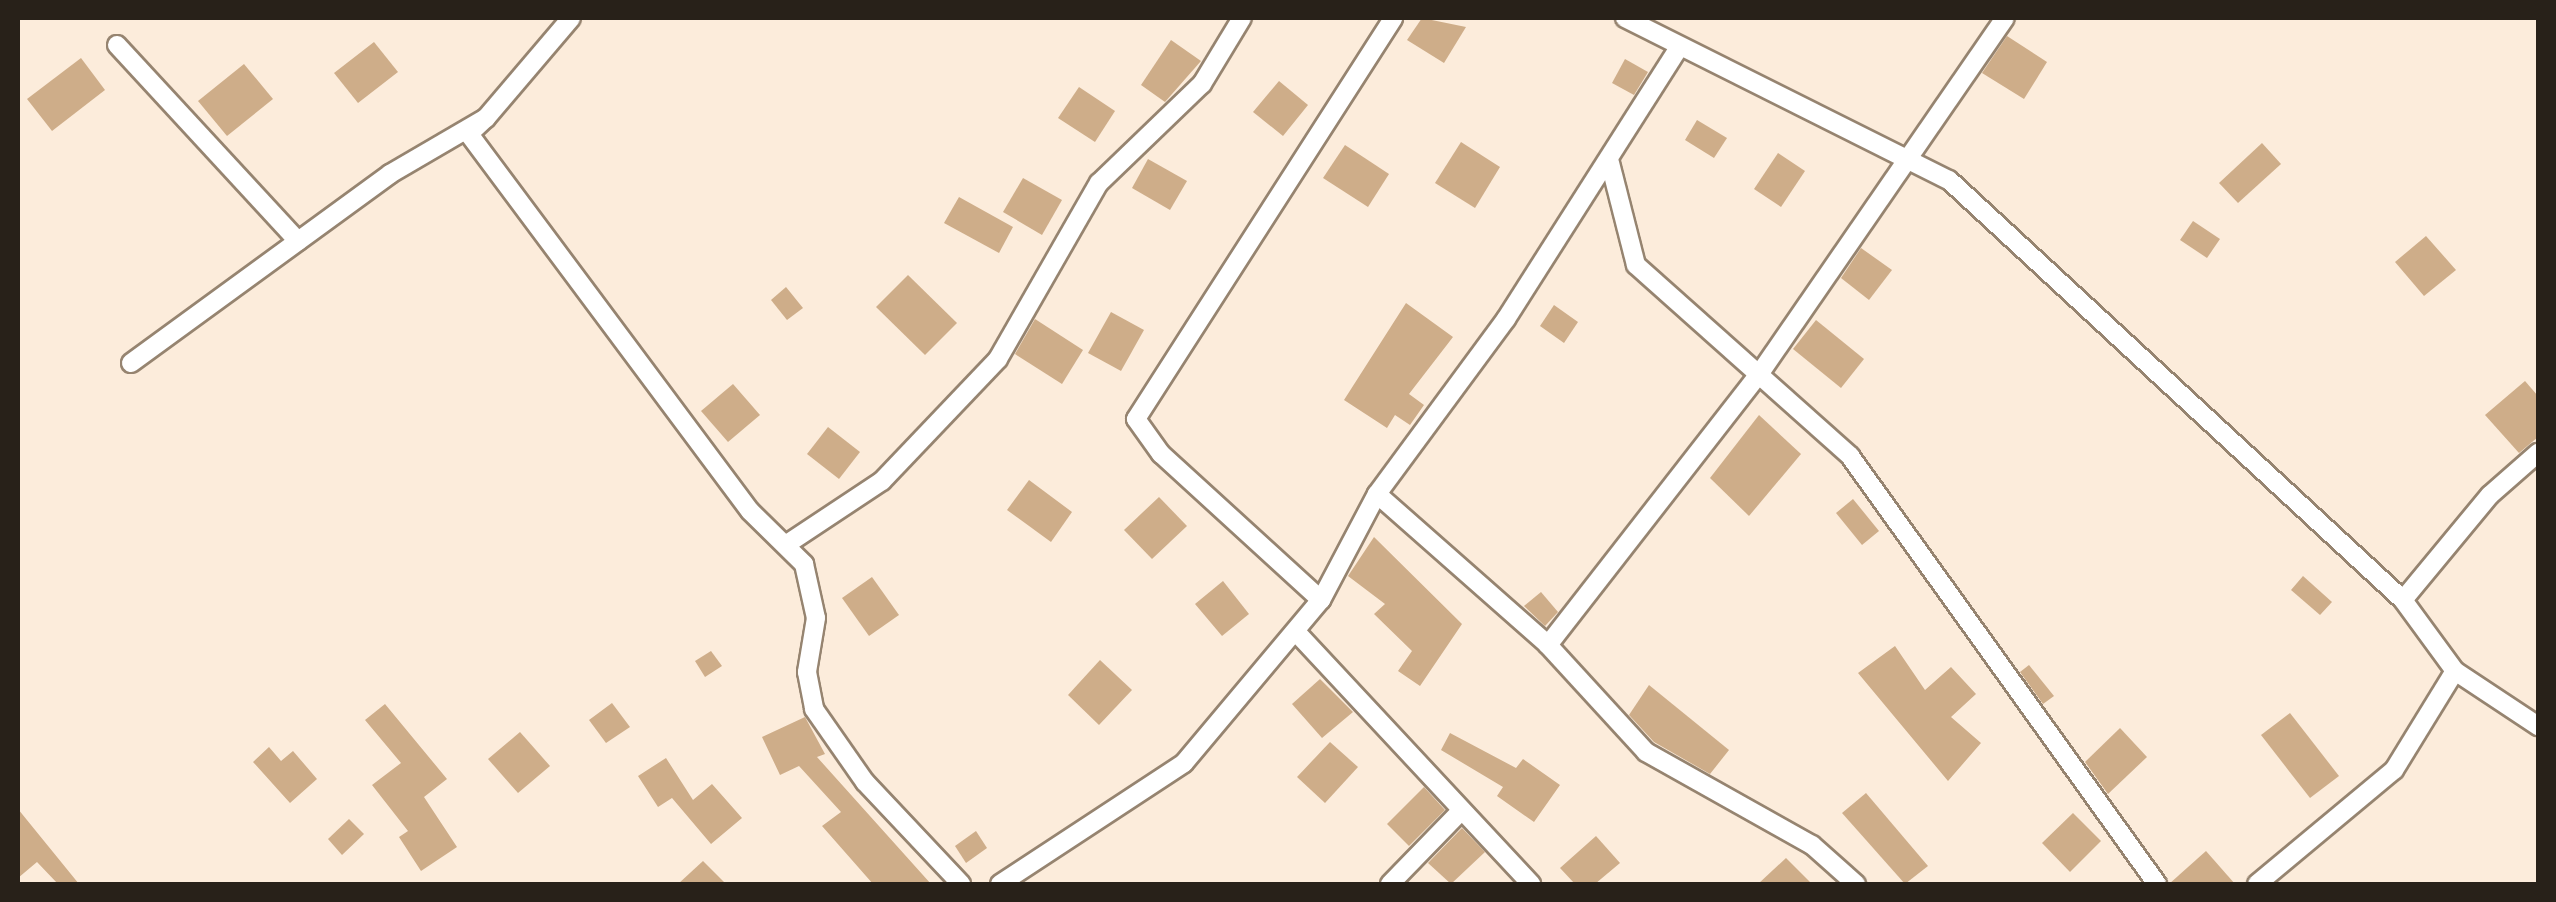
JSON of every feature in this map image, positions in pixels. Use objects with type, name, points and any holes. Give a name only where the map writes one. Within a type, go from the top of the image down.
[{"type":"street","points":[[571,18],[469,134],[750,511],[788,544],[810,577],[814,708],[866,782],[961,884]]},
{"type":"street","points":[[788,544],[882,481],[998,359],[1099,184],[1202,84],[1242,18]]},
{"type":"street","points":[[1321,600],[1162,454],[1136,419],[1393,18]]},
{"type":"street","points":[[1625,18],[1906,153],[2062,281],[2403,600],[2454,671],[2536,720]]},
{"type":"street","points":[[1548,645],[1623,560],[1760,373],[1906,153],[2005,18]]},
{"type":"street","points":[[116,45],[298,241]]},
{"type":"street","points":[[1000,884],[1184,763],[1298,634],[1321,600],[1377,494],[1610,163],[1680,47]]},
{"type":"street","points":[[131,363],[298,241],[486,118]]},
{"type":"street","points":[[1610,163],[1636,265],[1850,456],[2157,884]]},
{"type":"street","points":[[2403,600],[2490,495],[2538,453]]},
{"type":"street","points":[[1377,494],[1548,645],[1646,752],[1812,845],[1856,884]]},
{"type":"street","points":[[1298,634],[1531,884]]},
{"type":"street","points":[[2257,884],[2394,770],[2454,671]]},
{"type":"street","points":[[1390,884],[1460,812]]},
{"type":"building","points":[[1422,18],[1466,27],[1444,63],[1407,40]]},
{"type":"building","points":[[2007,36],[2047,62],[2024,99],[1982,73]]},
{"type":"building","points":[[1171,40],[1201,61],[1165,102],[1141,85]]},
{"type":"building","points":[[374,42],[398,72],[358,103],[334,73]]},
{"type":"building","points":[[81,58],[105,90],[52,131],[27,99]]},
{"type":"building","points":[[1625,59],[1648,72],[1634,95],[1612,83]]},
{"type":"building","points":[[244,64],[273,99],[227,136],[198,101]]},
{"type":"building","points":[[1279,81],[1308,105],[1283,136],[1253,112]]},
{"type":"building","points":[[1079,87],[1115,111],[1095,142],[1058,118]]},
{"type":"building","points":[[1697,120],[1727,138],[1714,158],[1685,140]]},
{"type":"building","points":[[1461,142],[1500,167],[1475,208],[1435,183]]},
{"type":"building","points":[[2262,143],[2281,164],[2238,203],[2219,183]]},
{"type":"building","points":[[1345,145],[1389,174],[1368,207],[1323,178]]},
{"type":"building","points":[[1778,153],[1805,171],[1781,207],[1754,189]]},
{"type":"building","points":[[1148,159],[1187,181],[1170,210],[1132,188]]},
{"type":"building","points":[[1023,178],[1062,200],[1042,235],[1003,212]]},
{"type":"building","points":[[959,197],[1013,227],[999,253],[944,223]]},
{"type":"building","points":[[2193,221],[2220,239],[2207,258],[2180,240]]},
{"type":"building","points":[[2426,236],[2456,270],[2424,296],[2395,262]]},
{"type":"building","points":[[1861,248],[1892,270],[1869,300],[1841,278]]},
{"type":"building","points":[[908,275],[957,323],[925,355],[876,307]]},
{"type":"building","points":[[786,287],[803,308],[787,320],[771,300]]},
{"type":"building","points":[[1406,303],[1453,337],[1409,394],[1424,405],[1410,425],[1395,415],[1387,428],[1344,400]]},
{"type":"building","points":[[1554,305],[1578,322],[1564,343],[1540,326]]},
{"type":"building","points":[[1111,312],[1144,330],[1121,371],[1088,353]]},
{"type":"building","points":[[1035,319],[1083,350],[1062,384],[1015,354]]},
{"type":"building","points":[[1816,320],[1864,359],[1841,388],[1793,349]]},
{"type":"building","points":[[2525,381],[2538,396],[2538,437],[2519,453],[2485,415]]},
{"type":"building","points":[[733,384],[760,415],[728,442],[701,411]]},
{"type":"building","points":[[1759,415],[1801,454],[1749,516],[1710,478]]},
{"type":"building","points":[[828,427],[860,452],[839,479],[807,454]]},
{"type":"building","points":[[1029,480],[1072,512],[1051,542],[1007,510]]},
{"type":"building","points":[[1159,497],[1187,526],[1152,559],[1124,530]]},
{"type":"building","points":[[1853,499],[1879,531],[1862,545],[1836,513]]},
{"type":"building","points":[[1374,537],[1462,624],[1420,686],[1398,671],[1412,651],[1374,614],[1385,604],[1348,576]]},
{"type":"building","points":[[2303,576],[2332,602],[2320,615],[2291,590]]},
{"type":"building","points":[[872,577],[899,615],[869,636],[842,598]]},
{"type":"building","points":[[1223,581],[1249,614],[1222,636],[1195,604]]},
{"type":"building","points":[[1541,592],[1558,612],[1545,626],[1524,606]]},
{"type":"building","points":[[1895,646],[1925,690],[1951,667],[1976,694],[1951,717],[1981,743],[1948,781],[1858,673]]},
{"type":"building","points":[[711,651],[722,666],[705,677],[695,661]]},
{"type":"building","points":[[1100,660],[1132,690],[1099,725],[1068,695]]},
{"type":"building","points":[[2029,665],[2054,696],[2043,704],[2020,672]]},
{"type":"building","points":[[1320,679],[1353,712],[1322,738],[1292,704]]},
{"type":"building","points":[[1649,685],[1729,750],[1710,774],[1654,742],[1629,715]]},
{"type":"building","points":[[612,703],[630,727],[606,743],[589,720]]},
{"type":"building","points":[[385,704],[447,779],[424,797],[457,847],[421,871],[399,837],[408,831],[372,785],[401,763],[365,720]]},
{"type":"building","points":[[2290,713],[2339,776],[2310,798],[2261,735]]},
{"type":"building","points":[[805,717],[825,754],[817,757],[931,884],[873,884],[822,826],[841,812],[799,766],[780,775],[762,737]]},
{"type":"building","points":[[2120,728],[2147,757],[2108,794],[2085,762]]},
{"type":"building","points":[[520,732],[550,766],[518,793],[488,759]]},
{"type":"building","points":[[1450,733],[1516,768],[1523,759],[1560,785],[1534,822],[1497,796],[1503,787],[1441,750]]},
{"type":"building","points":[[1330,742],[1358,767],[1325,803],[1297,777]]},
{"type":"building","points":[[269,747],[281,761],[293,751],[317,779],[290,803],[253,762]]},
{"type":"building","points":[[666,758],[693,800],[712,784],[742,818],[711,844],[672,798],[658,807],[638,776]]},
{"type":"building","points":[[1424,787],[1445,810],[1409,846],[1387,824]]},
{"type":"building","points":[[1866,793],[1928,866],[1905,884],[1842,813]]},
{"type":"building","points":[[18,809],[79,884],[58,884],[37,862],[18,878]]},
{"type":"building","points":[[2073,813],[2101,841],[2070,872],[2042,843]]},
{"type":"building","points":[[349,819],[364,834],[342,855],[328,839]]},
{"type":"building","points":[[1462,828],[1485,852],[1451,884],[1428,863]]},
{"type":"building","points":[[976,831],[987,848],[966,863],[955,846]]},
{"type":"building","points":[[1596,836],[1620,863],[1595,884],[1575,884],[1560,868]]},
{"type":"building","points":[[2206,851],[2235,884],[2169,884]]},
{"type":"building","points":[[1786,858],[1812,884],[1758,884]]},
{"type":"building","points":[[703,861],[726,884],[678,884]]}]
